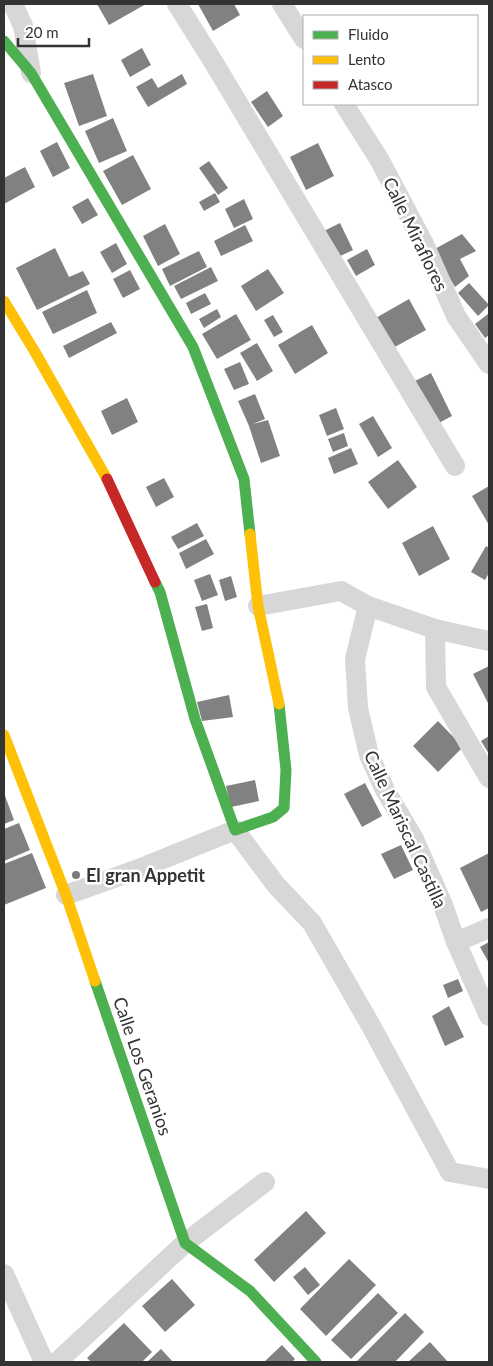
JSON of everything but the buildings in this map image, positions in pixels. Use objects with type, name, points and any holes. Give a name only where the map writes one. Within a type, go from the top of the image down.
[{"type":"street","points":[[12,4],[23,26],[31,73]]},
{"type":"street","points":[[177,4],[455,466]]},
{"type":"street","points":[[282,4],[303,38]]},
{"type":"street","points":[[4,41],[31,73],[193,347],[244,479],[258,606],[280,707],[286,770],[284,808],[273,818],[234,830],[136,870],[66,895]]},
{"type":"street","name":"Calle Miraflores","points":[[345,105],[379,159],[424,244],[456,316],[489,364]]},
{"type":"street","points":[[4,301],[36,352],[108,482],[160,592],[196,719],[234,830],[276,885],[312,923],[370,1024],[450,1172],[489,1178]]},
{"type":"street","points":[[258,606],[341,590],[368,606],[435,629],[489,640]]},
{"type":"street","name":"Calle Mariscal Castilla","points":[[368,606],[355,659],[358,708],[369,755],[384,790],[414,839],[443,905],[456,942],[489,1016]]},
{"type":"street","points":[[435,629],[436,687],[489,778]]},
{"type":"street","name":"Calle Los Geranios","points":[[4,735],[66,895],[185,1242]]},
{"type":"street","points":[[456,942],[489,928]]},
{"type":"street","points":[[57,1362],[185,1242],[265,1182]]},
{"type":"street","points":[[185,1242],[250,1292],[316,1362]]},
{"type":"street","points":[[4,1274],[44,1362]]},
{"type":"traffic: fast","points":[[4,41],[31,73],[193,347],[244,479],[250,534]]},
{"type":"traffic: fast","points":[[155,582],[160,592],[195,719],[235,830],[273,817],[284,808],[286,770],[279,704]]},
{"type":"traffic: fast","points":[[95,981],[185,1243],[250,1291],[316,1362]]},
{"type":"traffic: slow","points":[[4,301],[107,479]]},
{"type":"traffic: slow","points":[[250,534],[258,606],[279,704]]},
{"type":"traffic: slow","points":[[4,735],[66,895],[95,981]]},
{"type":"traffic: jam","points":[[107,479],[155,582]]},
{"type":"place","name":"El gran Appetit","points":[[76,875]]}]
